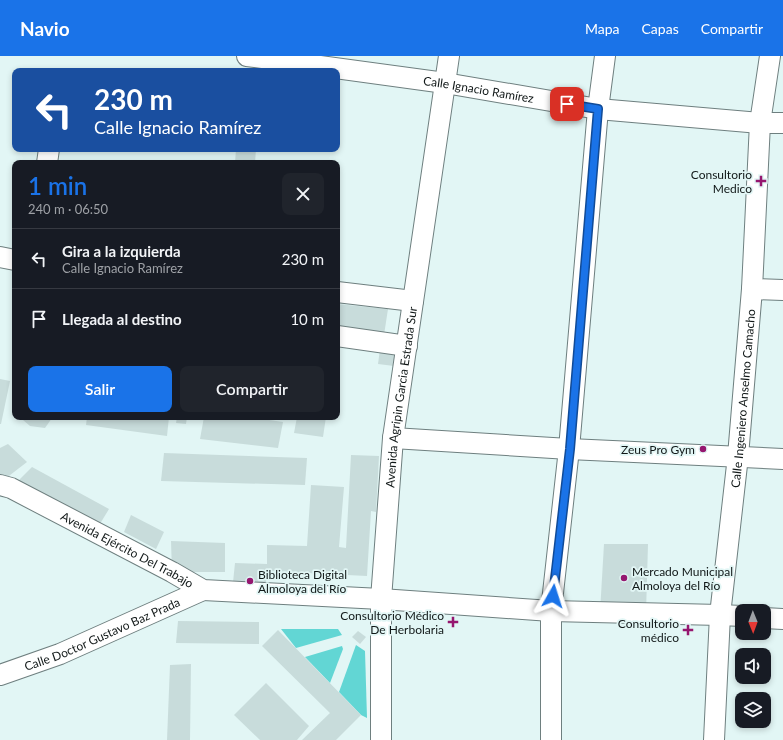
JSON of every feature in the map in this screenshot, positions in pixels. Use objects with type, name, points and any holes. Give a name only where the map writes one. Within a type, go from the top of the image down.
[{"type":"street","name":"Calle Ignacio Ramírez","points":[[247,56],[281,58],[446,83],[598,109],[760,123],[783,123]]},
{"type":"street","name":"Avenida Agripin Garcia Estrada Sur","points":[[381,740],[381,599],[393,438],[449,56]]},
{"type":"street","points":[[551,740],[551,611],[570,449],[598,109],[605,56]]},
{"type":"street","name":"Calle Ingeniero Anselmo Camacho","points":[[714,740],[720,615],[738,456],[752,289],[760,123],[770,56]]},
{"type":"street","points":[[0,257],[12,259]]},
{"type":"street","points":[[752,289],[783,290]]},
{"type":"street","points":[[340,292],[414,301]]},
{"type":"street","points":[[340,336],[407,346]]},
{"type":"street","points":[[393,438],[570,449],[783,459]]},
{"type":"street","name":"Avenida Ejército Del Trabajo","points":[[0,486],[11,488],[172,572],[203,590],[381,599],[551,611],[735,616]]},
{"type":"street","name":"Calle Doctor Gustavo Baz Prada","points":[[0,675],[60,654],[203,590]]},
{"type":"street","points":[[771,618],[783,619]]},
{"type":"shaded area","points":[[281,629],[338,629],[342,635],[296,648]]},
{"type":"shaded area","points":[[356,645],[365,651],[367,718],[361,715],[339,692]]},
{"type":"shaded area","points":[[342,646],[343,649],[330,683],[305,657]]},
{"type":"building","points":[[236,152],[256,152],[255,160],[235,160]]},
{"type":"building","points":[[340,304],[388,309],[384,335],[340,331]]},
{"type":"building","points":[[381,342],[398,345],[394,366],[378,364]]},
{"type":"building","points":[[0,379],[10,381],[1,424],[0,424]]},
{"type":"building","points":[[23,420],[51,420],[45,428],[30,426]]},
{"type":"building","points":[[87,420],[169,420],[167,436],[86,425]]},
{"type":"building","points":[[176,420],[187,420],[186,424],[176,423]]},
{"type":"building","points":[[203,420],[269,420],[283,422],[278,448],[200,439]]},
{"type":"building","points":[[296,420],[326,420],[323,437],[294,433]]},
{"type":"building","points":[[8,444],[27,462],[1,482],[0,448]]},
{"type":"building","points":[[164,453],[307,458],[305,485],[161,481]]},
{"type":"building","points":[[351,455],[379,456],[376,512],[371,511],[367,576],[267,571],[265,593],[232,592],[235,563],[267,564],[267,545],[307,546],[311,485],[344,487],[339,547],[346,548]]},
{"type":"building","points":[[32,467],[109,509],[95,532],[11,488]]},
{"type":"building","points":[[131,515],[164,532],[156,549],[124,532]]},
{"type":"building","points":[[171,541],[225,543],[225,572],[172,572]]},
{"type":"building","name":"Mercado Municipal Almoloya del Río","points":[[604,544],[648,544],[646,613],[600,612]]},
{"type":"building","points":[[178,621],[259,622],[259,644],[176,643]]},
{"type":"building","points":[[278,630],[361,715],[336,740],[302,740],[330,713],[262,646]]},
{"type":"building","points":[[358,631],[366,637],[360,644],[352,637]]},
{"type":"building","points":[[191,664],[190,740],[167,740],[170,665]]},
{"type":"building","points":[[266,683],[309,726],[297,740],[260,740],[234,715]]},
{"type":"place","name":"Consultorio Medico","points":[[761,181]]},
{"type":"place","name":"Zeus Pro Gym","points":[[703,449]]},
{"type":"place","name":"Mercado Municipal Almoloya del Río","points":[[624,578]]},
{"type":"place","name":"Biblioteca Digital Almoloya del Río","points":[[250,581]]},
{"type":"place","name":"Consultorio Médico De Herbolaria","points":[[453,622]]},
{"type":"place","name":"Consultorio médico","points":[[688,630]]},
{"type":"route","points":[[553,596],[570,449],[598,109],[567,104]]}]
